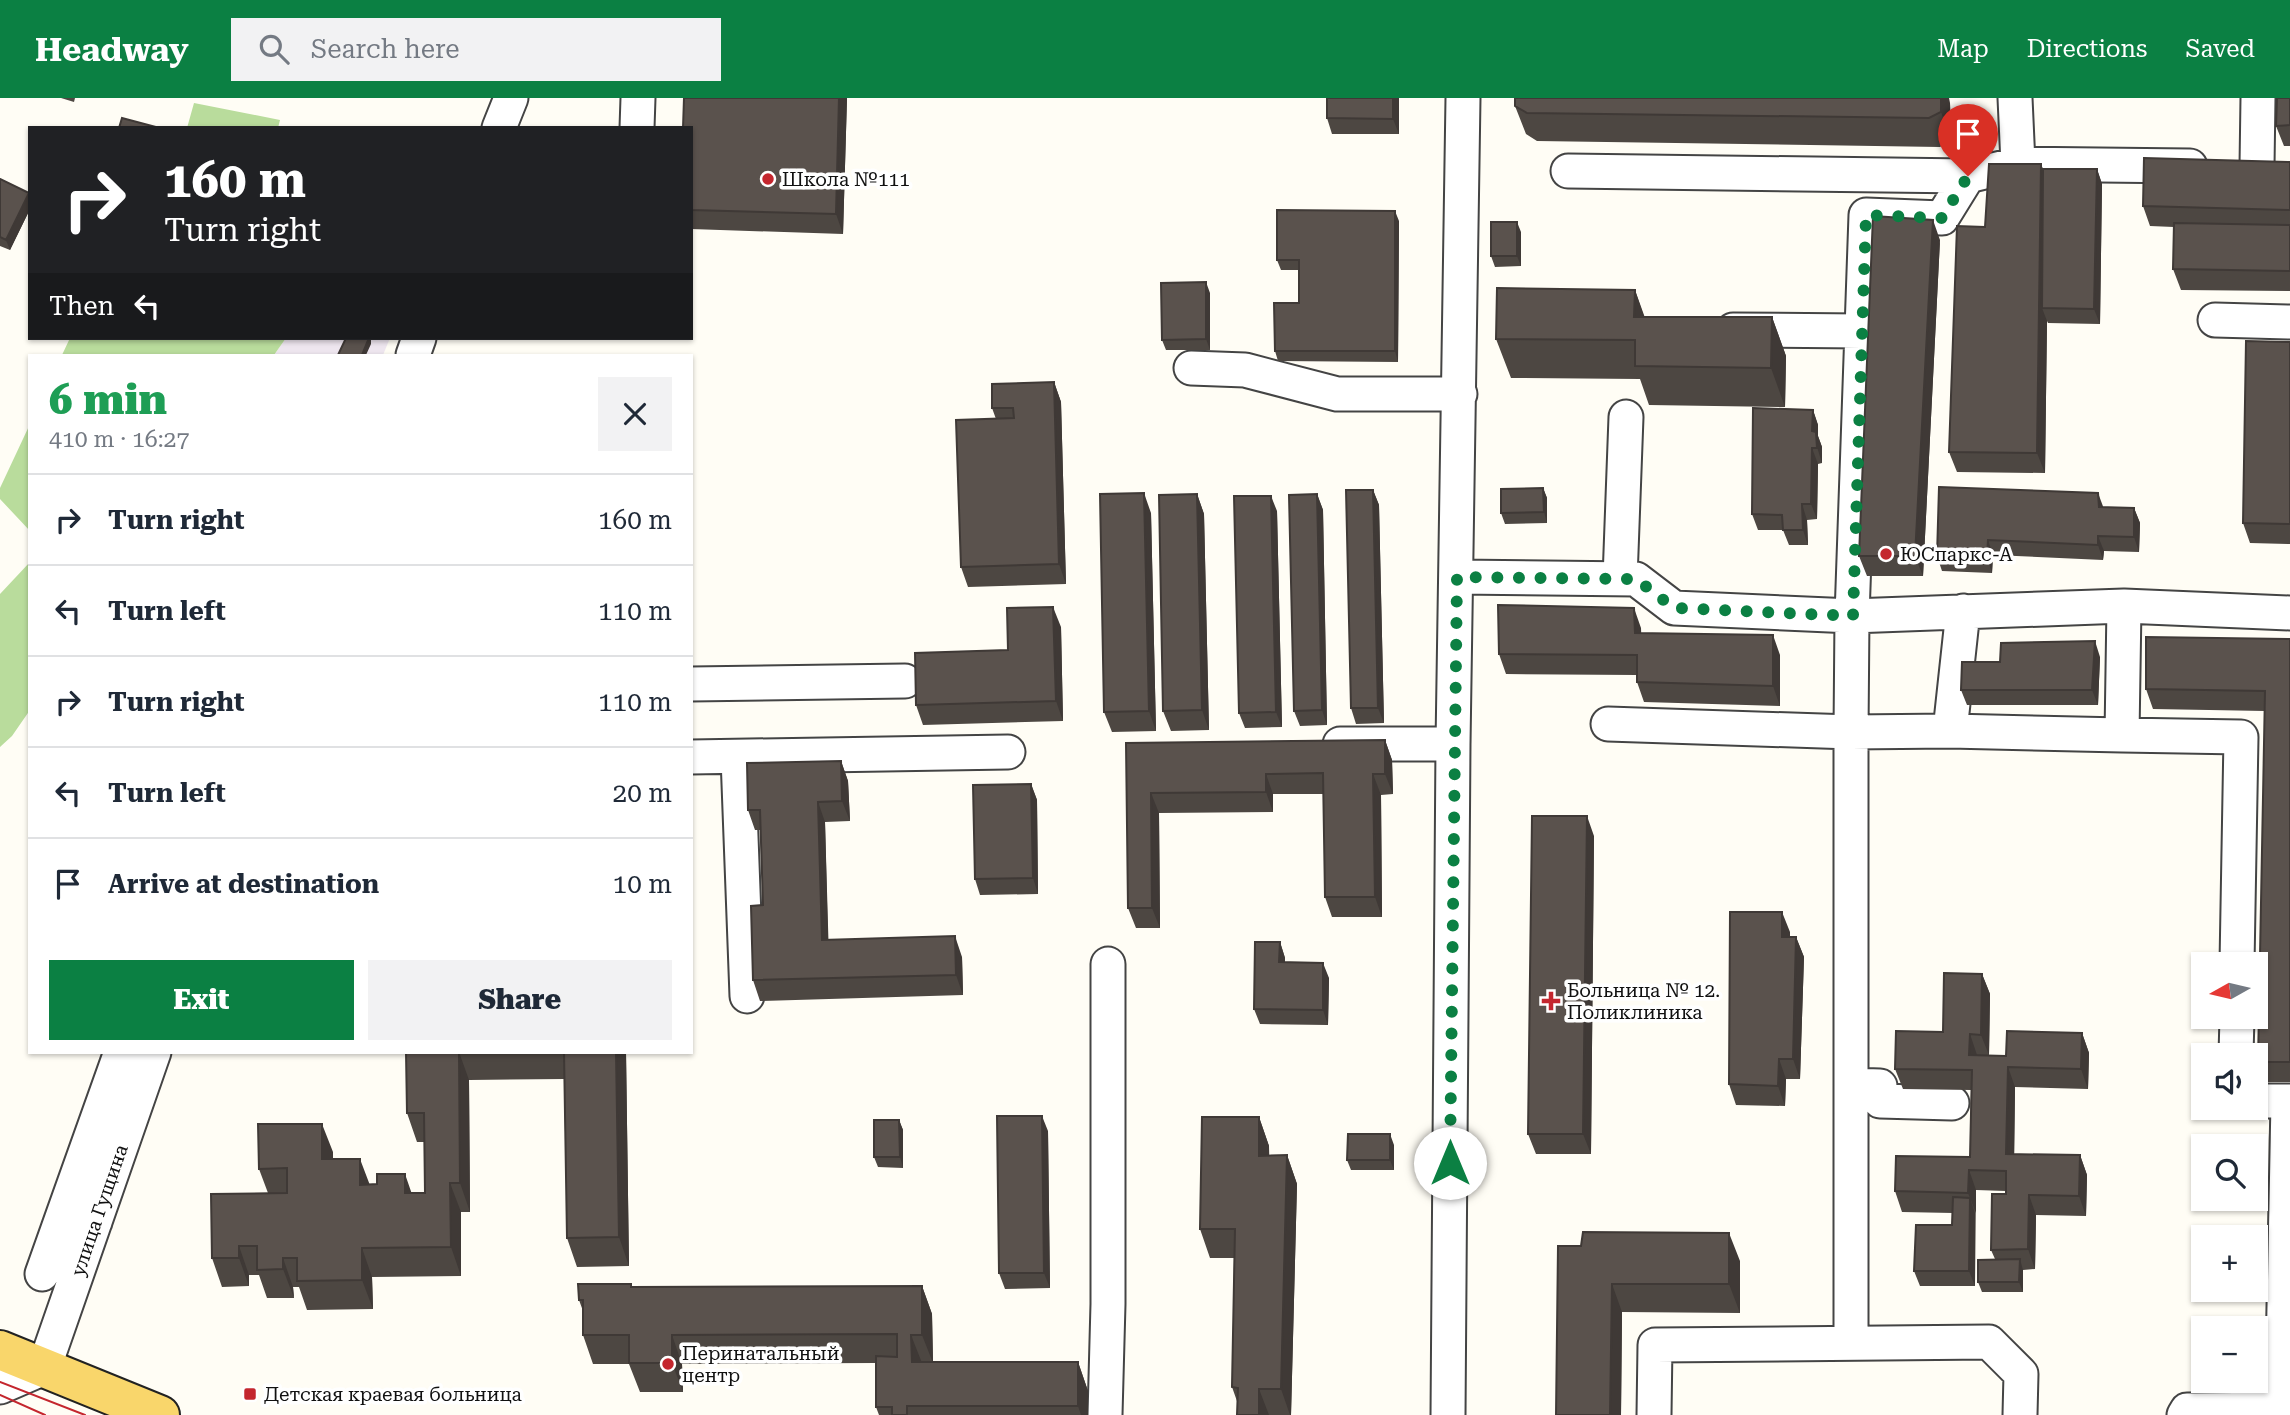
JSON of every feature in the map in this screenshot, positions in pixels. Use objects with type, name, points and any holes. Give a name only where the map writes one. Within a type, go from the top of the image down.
[{"type":"main road","points":[[0,1350],[160,1415]]},
{"type":"street","points":[[500,126],[511,98]]},
{"type":"street","points":[[637,126],[638,98]]},
{"type":"street","points":[[1448,1415],[1453,744],[1461,394],[1463,98]]},
{"type":"street","points":[[2015,98],[2018,164]]},
{"type":"street","points":[[2235,166],[2258,98]]},
{"type":"street","points":[[1568,171],[1968,176],[2018,164],[2290,166]]},
{"type":"street","points":[[1851,1343],[1851,732],[1866,215],[1942,218],[1968,176]]},
{"type":"street","points":[[2214,320],[2290,322]]},
{"type":"street","points":[[1709,330],[1862,331]]},
{"type":"street","points":[[1191,368],[1245,370],[1337,394],[1461,394]]},
{"type":"street","points":[[1620,579],[1626,417]]},
{"type":"street","points":[[1457,577],[1636,579],[1674,608],[1853,616],[2124,606],[2290,613]]},
{"type":"street","points":[[2122,735],[2124,606]]},
{"type":"street","points":[[1950,731],[1962,611]]},
{"type":"street","points":[[693,684],[905,681]]},
{"type":"street","points":[[1608,724],[1851,732],[1950,731],[2241,737],[2237,952]]},
{"type":"street","points":[[1315,744],[1453,744]]},
{"type":"street","points":[[693,757],[1008,752]]},
{"type":"street","points":[[738,757],[747,996]]},
{"type":"street","points":[[1105,1415],[1108,1304],[1108,964]]},
{"type":"street","points":[[42,1274],[120,1054]]},
{"type":"street","name":"улица Гущина","points":[[44,1368],[153,1054]]},
{"type":"street","points":[[1851,1086],[1880,1086],[1880,1101],[1952,1103]]},
{"type":"street","points":[[2184,1415],[2186,1410],[2282,1409],[2288,1101],[2268,1101]]},
{"type":"street","points":[[64,1212],[95,1222]]},
{"type":"street","points":[[1654,1415],[1654,1345],[1989,1342],[2021,1374],[2020,1415]]},
{"type":"street","points":[[0,1387],[44,1368]]},
{"type":"shaded area","points":[[285,340],[389,340],[383,354],[275,354]]},
{"type":"green space","points":[[194,103],[280,120],[278,126],[188,126]]},
{"type":"green space","points":[[69,340],[285,340],[275,354],[62,354]]},
{"type":"green space","points":[[28,428],[28,529],[0,499],[0,488]]},
{"type":"green space","points":[[28,564],[28,713],[12,736],[0,747],[0,594]]},
{"type":"building","name":"Школа №111","points":[[684,98],[839,98],[836,214],[693,210],[693,126],[683,126]]},
{"type":"building","points":[[1327,98],[1393,98],[1393,119],[1327,118]]},
{"type":"building","points":[[1515,98],[1941,98],[1941,112],[1929,118],[1527,113],[1515,106]]},
{"type":"building","points":[[2277,98],[2290,98],[2290,125],[2276,126]]},
{"type":"building","points":[[122,118],[152,126],[120,126]]},
{"type":"building","points":[[2144,158],[2290,162],[2290,210],[2143,206]]},
{"type":"building","points":[[1989,164],[2041,164],[2037,453],[1949,452],[1957,226],[1985,227]]},
{"type":"building","points":[[2043,169],[2097,169],[2094,309],[2042,308]]},
{"type":"building","points":[[0,179],[28,193],[28,195],[6,240],[0,237]]},
{"type":"building","points":[[1277,210],[1395,211],[1395,351],[1275,351],[1274,303],[1299,303],[1299,260],[1277,260]]},
{"type":"building","points":[[1873,216],[1933,220],[1915,556],[1859,556]]},
{"type":"building","points":[[1491,222],[1517,222],[1517,256],[1491,256]]},
{"type":"building","points":[[2174,223],[2290,225],[2290,271],[2173,269]]},
{"type":"building","points":[[1206,282],[1206,339],[1162,340],[1161,283]]},
{"type":"building","points":[[1497,288],[1635,290],[1634,317],[1772,317],[1771,368],[1635,366],[1635,340],[1496,339]]},
{"type":"building","points":[[345,340],[368,340],[362,354],[338,354]]},
{"type":"building","points":[[2246,341],[2290,342],[2290,524],[2243,523]]},
{"type":"building","points":[[1054,382],[1059,564],[961,567],[956,420],[1014,418],[1013,408],[992,408],[992,384]]},
{"type":"building","points":[[1753,408],[1813,410],[1812,431],[1816,432],[1817,448],[1812,448],[1811,504],[1802,504],[1803,530],[1783,530],[1782,515],[1752,514]]},
{"type":"building","points":[[1939,487],[2098,493],[2099,507],[2134,508],[2134,537],[2098,536],[2098,545],[1988,540],[1987,558],[1937,556]]},
{"type":"building","points":[[1543,488],[1544,512],[1501,513],[1501,489]]},
{"type":"building","points":[[1346,490],[1373,490],[1378,708],[1351,708]]},
{"type":"building","points":[[1144,493],[1149,711],[1104,712],[1100,494]]},
{"type":"building","points":[[1197,494],[1202,710],[1163,711],[1159,495]]},
{"type":"building","points":[[1317,494],[1322,710],[1294,711],[1289,495]]},
{"type":"building","points":[[1234,496],[1271,496],[1276,712],[1239,713]]},
{"type":"building","points":[[1498,605],[1634,608],[1635,633],[1773,635],[1773,686],[1637,682],[1637,655],[1499,654]]},
{"type":"building","points":[[1053,607],[1056,701],[916,705],[915,653],[1008,650],[1007,608]]},
{"type":"building","points":[[2146,637],[2290,639],[2290,1062],[2268,1062],[2268,1043],[2258,1043],[2259,1029],[2268,1029],[2268,952],[2260,952],[2265,691],[2146,689]]},
{"type":"building","points":[[2095,641],[2092,690],[1961,690],[1962,662],[2000,662],[2001,643]]},
{"type":"building","points":[[1385,740],[1385,774],[1373,774],[1375,897],[1325,897],[1323,773],[1266,774],[1266,792],[1151,793],[1152,908],[1128,908],[1126,743]]},
{"type":"building","points":[[841,761],[842,801],[818,802],[822,940],[955,936],[956,975],[753,980],[751,906],[763,905],[760,810],[748,810],[747,763]]},
{"type":"building","points":[[1031,784],[1033,878],[975,879],[973,785]]},
{"type":"building","points":[[1532,816],[1587,816],[1583,1134],[1528,1134]]},
{"type":"building","points":[[1730,912],[1782,912],[1782,937],[1796,937],[1793,1059],[1779,1059],[1778,1086],[1729,1084]]},
{"type":"building","points":[[1255,942],[1280,942],[1279,962],[1323,963],[1323,1010],[1254,1009]]},
{"type":"building","points":[[1944,973],[1982,974],[1981,1035],[1970,1034],[1969,1055],[2006,1056],[2007,1031],[2082,1033],[2081,1069],[2008,1067],[2006,1154],[2080,1155],[2079,1196],[2029,1195],[2028,1249],[1991,1250],[1992,1194],[2006,1194],[2006,1171],[1969,1170],[1968,1193],[1895,1191],[1896,1156],[1970,1157],[1972,1070],[1895,1069],[1896,1031],[1943,1032]]},
{"type":"building","points":[[406,1054],[459,1054],[460,1183],[450,1183],[451,1247],[362,1248],[362,1280],[297,1281],[297,1258],[283,1258],[283,1269],[257,1270],[257,1246],[239,1246],[239,1258],[212,1258],[211,1194],[287,1193],[287,1168],[259,1169],[258,1124],[322,1124],[322,1159],[360,1159],[360,1185],[377,1184],[377,1174],[405,1174],[405,1193],[425,1193],[424,1113],[407,1113]]},
{"type":"building","points":[[564,1054],[616,1054],[619,1237],[567,1238]]},
{"type":"building","points":[[997,1116],[1042,1116],[1044,1273],[999,1273]]},
{"type":"building","points":[[1202,1117],[1259,1117],[1259,1156],[1287,1155],[1281,1389],[1259,1389],[1259,1415],[1237,1415],[1238,1388],[1232,1387],[1235,1229],[1200,1229]]},
{"type":"building","points":[[874,1120],[899,1120],[900,1157],[874,1157]]},
{"type":"building","points":[[1348,1134],[1390,1134],[1390,1160],[1347,1160]]},
{"type":"building","points":[[1953,1197],[1970,1198],[1969,1271],[1914,1271],[1916,1225],[1952,1225]]},
{"type":"building","points":[[1583,1232],[1729,1233],[1729,1284],[1612,1284],[1610,1415],[1556,1415],[1558,1246],[1581,1246]]},
{"type":"building","points":[[2020,1259],[2019,1282],[1978,1282],[1978,1260]]},
{"type":"building","points":[[578,1284],[631,1284],[631,1287],[922,1286],[922,1335],[911,1335],[912,1362],[1078,1362],[1078,1406],[907,1406],[907,1415],[892,1415],[892,1407],[876,1407],[876,1356],[897,1357],[897,1334],[672,1335],[672,1363],[629,1363],[629,1335],[583,1335],[583,1300],[579,1300]]},
{"type":"tram line","points":[[0,1382],[85,1415]]},
{"type":"tram line","points":[[0,1395],[45,1415]]},
{"type":"place","name":"Школа №111","points":[[768,179]]},
{"type":"place","name":"ЮСпаркс-А","points":[[1886,554]]},
{"type":"place","name":"Больница № 12. Поликлиника","points":[[1551,1001]]},
{"type":"place","name":"Перинатальный центр","points":[[668,1364]]},
{"type":"place","name":"Детская краевая больница","points":[[250,1394]]},
{"type":"route","points":[[1450,1163],[1457,577],[1636,579],[1674,608],[1853,616],[1866,215],[1942,218],[1968,176]]}]
